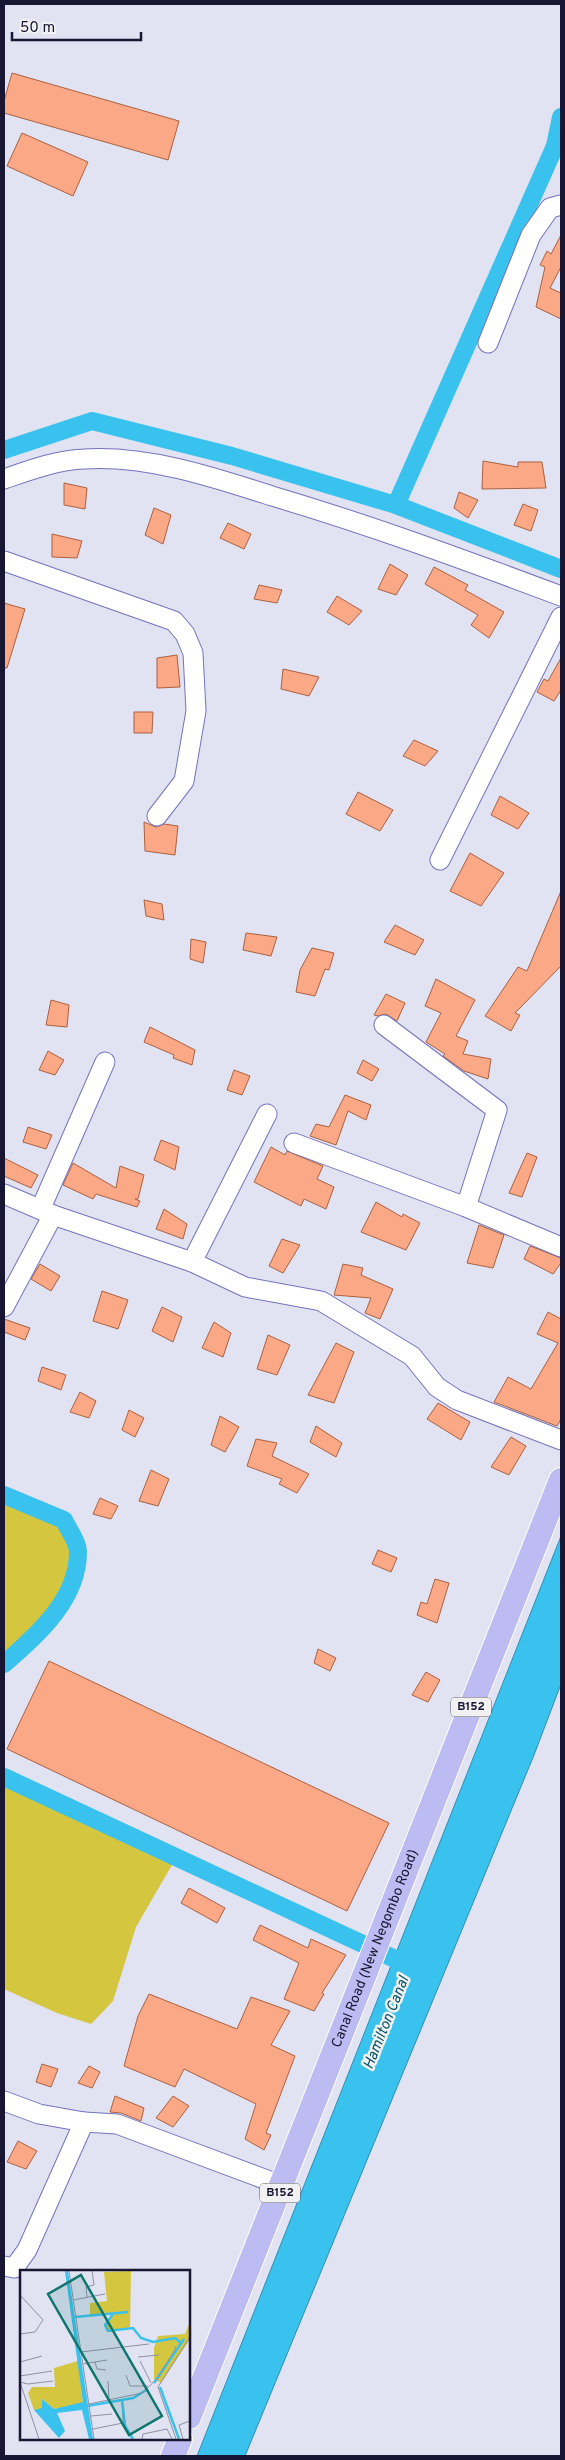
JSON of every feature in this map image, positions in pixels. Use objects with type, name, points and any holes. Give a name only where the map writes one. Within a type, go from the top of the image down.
[{"type":"main road","name":"Canal Road (New Negombo Road)","points":[[190,2415],[382,1935],[561,1480]]},
{"type":"main road","points":[[173,2456],[180,2440]]},
{"type":"street","points":[[488,343],[531,235],[550,208],[561,204]]},
{"type":"street","points":[[4,479],[44,466],[84,458],[142,462],[214,478],[370,526],[561,596]]},
{"type":"street","points":[[4,561],[174,621],[185,634],[193,653],[196,711],[184,781],[157,816]]},
{"type":"street","points":[[440,860],[561,617]]},
{"type":"street","points":[[384,1025],[498,1110],[466,1207]]},
{"type":"street","points":[[4,1307],[47,1212],[105,1062]]},
{"type":"street","points":[[192,1262],[267,1114]]},
{"type":"street","points":[[294,1143],[466,1207],[561,1247]]},
{"type":"street","points":[[4,1194],[47,1212],[192,1262],[245,1288],[322,1301],[412,1356],[437,1387],[457,1400],[561,1440]]},
{"type":"street","points":[[4,2101],[39,2114],[84,2122],[117,2124],[282,2186]]},
{"type":"street","points":[[4,2266],[14,2268],[27,2250],[84,2122]]},
{"type":"shaded area","points":[[4,1495],[64,1520],[75,1540],[78,1552],[71,1586],[63,1601],[42,1628],[4,1664]]},
{"type":"shaded area","points":[[4,1777],[176,1858],[136,1927],[113,2001],[91,2024],[57,2013],[4,1989]]},
{"type":"water","name":"Hamilton Canal","points":[[561,1536],[561,1684],[534,1755],[245,2456],[197,2456]]},
{"type":"building","points":[[12,73],[179,121],[168,160],[4,113],[4,101]]},
{"type":"building","points":[[22,133],[88,162],[73,196],[7,166]]},
{"type":"building","points":[[561,235],[561,267],[550,288],[561,293],[561,319],[536,307],[545,267],[540,265],[547,251],[551,254]]},
{"type":"building","points":[[483,461],[518,467],[518,462],[542,462],[546,488],[482,489]]},
{"type":"building","points":[[64,483],[87,488],[85,509],[64,505]]},
{"type":"building","points":[[459,492],[478,500],[468,518],[454,508]]},
{"type":"building","points":[[523,504],[538,510],[531,531],[514,525]]},
{"type":"building","points":[[154,508],[171,515],[163,544],[145,535]]},
{"type":"building","points":[[228,523],[251,534],[244,549],[220,538]]},
{"type":"building","points":[[52,534],[82,541],[77,558],[52,557]]},
{"type":"building","points":[[390,564],[408,575],[396,595],[378,589]]},
{"type":"building","points":[[434,567],[468,585],[465,590],[504,612],[489,638],[471,625],[478,615],[425,584]]},
{"type":"building","points":[[259,585],[282,590],[277,603],[254,599]]},
{"type":"building","points":[[337,596],[362,611],[349,625],[327,612]]},
{"type":"building","points":[[4,603],[25,609],[7,668],[4,668]]},
{"type":"building","points":[[177,655],[180,687],[157,688],[157,658]]},
{"type":"building","points":[[561,658],[561,690],[554,701],[537,692],[544,679],[548,681]]},
{"type":"building","points":[[283,669],[319,677],[309,696],[281,689]]},
{"type":"building","points":[[134,712],[153,712],[152,733],[134,733]]},
{"type":"building","points":[[414,740],[438,751],[425,766],[403,756]]},
{"type":"building","points":[[358,792],[393,810],[380,831],[346,814]]},
{"type":"building","points":[[500,796],[529,813],[518,829],[491,815]]},
{"type":"building","points":[[144,822],[156,827],[164,824],[178,826],[175,855],[145,851]]},
{"type":"building","points":[[470,853],[504,873],[481,906],[450,891]]},
{"type":"building","points":[[561,891],[561,966],[515,1013],[520,1015],[511,1031],[485,1016],[518,967],[527,971]]},
{"type":"building","points":[[144,900],[162,904],[164,920],[146,916]]},
{"type":"building","points":[[395,925],[424,940],[415,955],[384,942]]},
{"type":"building","points":[[246,933],[277,937],[271,956],[243,950]]},
{"type":"building","points":[[191,939],[206,942],[203,963],[190,959]]},
{"type":"building","points":[[312,948],[334,953],[329,970],[325,969],[315,996],[296,992],[300,970]]},
{"type":"building","points":[[436,979],[475,1000],[456,1036],[468,1041],[463,1054],[491,1059],[488,1079],[464,1071],[443,1056],[445,1054],[426,1042],[441,1013],[425,1006]]},
{"type":"building","points":[[386,994],[405,1003],[397,1021],[386,1014],[374,1015]]},
{"type":"building","points":[[51,1000],[69,1005],[67,1027],[46,1025]]},
{"type":"building","points":[[150,1027],[195,1050],[192,1065],[173,1058],[174,1055],[144,1042]]},
{"type":"building","points":[[48,1051],[64,1060],[55,1075],[39,1070]]},
{"type":"building","points":[[363,1060],[379,1069],[372,1081],[357,1073]]},
{"type":"building","points":[[234,1070],[250,1076],[242,1095],[227,1090]]},
{"type":"building","points":[[345,1095],[371,1105],[366,1120],[348,1111],[336,1145],[310,1136],[316,1124],[329,1127]]},
{"type":"building","points":[[28,1127],[52,1135],[46,1149],[23,1142]]},
{"type":"building","points":[[161,1140],[179,1147],[175,1170],[154,1160]]},
{"type":"building","points":[[271,1147],[285,1155],[287,1151],[323,1166],[317,1179],[334,1187],[326,1209],[304,1199],[301,1206],[254,1182]]},
{"type":"building","points":[[527,1153],[537,1157],[522,1197],[509,1193]]},
{"type":"building","points":[[4,1158],[38,1175],[31,1188],[4,1176]]},
{"type":"building","points":[[73,1163],[116,1188],[120,1166],[144,1175],[138,1199],[135,1199],[140,1201],[137,1207],[96,1194],[93,1199],[63,1185]]},
{"type":"building","points":[[376,1202],[402,1217],[403,1214],[420,1223],[406,1250],[361,1232]]},
{"type":"building","points":[[164,1209],[187,1224],[183,1239],[156,1229]]},
{"type":"building","points":[[479,1225],[504,1235],[493,1268],[467,1263]]},
{"type":"building","points":[[282,1239],[300,1245],[283,1273],[269,1266]]},
{"type":"building","points":[[530,1246],[561,1258],[561,1263],[553,1274],[524,1259]]},
{"type":"building","points":[[40,1264],[60,1276],[51,1291],[31,1279]]},
{"type":"building","points":[[343,1264],[363,1268],[361,1275],[393,1289],[380,1319],[365,1313],[371,1298],[334,1295]]},
{"type":"building","points":[[102,1291],[128,1300],[118,1329],[93,1321]]},
{"type":"building","points":[[162,1307],[182,1317],[173,1342],[152,1331]]},
{"type":"building","points":[[548,1312],[561,1319],[561,1419],[557,1426],[494,1402],[508,1377],[531,1389],[558,1343],[537,1334]]},
{"type":"building","points":[[4,1319],[30,1328],[25,1340],[4,1332]]},
{"type":"building","points":[[214,1322],[231,1333],[223,1357],[202,1348]]},
{"type":"building","points":[[268,1335],[290,1345],[277,1375],[257,1369]]},
{"type":"building","points":[[336,1343],[354,1352],[334,1403],[308,1395]]},
{"type":"building","points":[[42,1367],[66,1375],[61,1390],[38,1381]]},
{"type":"building","points":[[80,1392],[96,1401],[89,1418],[70,1412]]},
{"type":"building","points":[[438,1403],[470,1422],[461,1440],[427,1419]]},
{"type":"building","points":[[129,1410],[144,1418],[135,1437],[122,1430]]},
{"type":"building","points":[[220,1416],[239,1427],[225,1452],[211,1445]]},
{"type":"building","points":[[316,1426],[342,1443],[336,1457],[310,1442]]},
{"type":"building","points":[[511,1437],[526,1446],[509,1475],[491,1467]]},
{"type":"building","points":[[256,1439],[277,1443],[272,1456],[309,1474],[297,1493],[279,1484],[282,1479],[247,1466]]},
{"type":"building","points":[[151,1470],[169,1479],[158,1506],[139,1501]]},
{"type":"building","points":[[100,1498],[118,1506],[111,1519],[93,1514]]},
{"type":"building","points":[[378,1550],[397,1558],[391,1572],[372,1564]]},
{"type":"building","points":[[435,1579],[449,1583],[437,1623],[417,1615],[421,1602],[427,1604]]},
{"type":"building","points":[[318,1649],[336,1658],[330,1671],[314,1663]]},
{"type":"building","points":[[49,1661],[389,1823],[347,1911],[7,1749]]},
{"type":"building","points":[[426,1672],[440,1680],[428,1702],[412,1695]]},
{"type":"building","points":[[189,1888],[225,1908],[217,1923],[181,1903]]},
{"type":"building","points":[[260,1925],[308,1948],[311,1939],[346,1955],[322,1993],[324,1994],[314,2011],[284,1999],[299,1963],[253,1940]]},
{"type":"building","points":[[149,1994],[237,2029],[251,1997],[290,2011],[271,2045],[295,2056],[266,2133],[271,2135],[264,2150],[245,2139],[256,2104],[184,2069],[175,2087],[124,2066],[138,2016]]},
{"type":"building","points":[[42,2064],[58,2069],[51,2087],[36,2082]]},
{"type":"building","points":[[89,2066],[100,2072],[92,2088],[78,2083]]},
{"type":"building","points":[[115,2096],[144,2108],[141,2121],[121,2113],[110,2112]]},
{"type":"building","points":[[173,2096],[189,2106],[173,2127],[156,2118]]},
{"type":"building","points":[[18,2141],[37,2151],[26,2169],[7,2162]]},
{"type":"waterway","points":[[396,505],[555,146],[561,117]]},
{"type":"waterway","points":[[4,450],[92,421],[232,456],[396,505],[561,569]]},
{"type":"waterway","points":[[4,1495],[64,1520],[78,1548],[76,1569],[71,1586],[63,1601],[42,1628],[4,1664]]},
{"type":"waterway","points":[[4,1777],[410,1966]]}]
